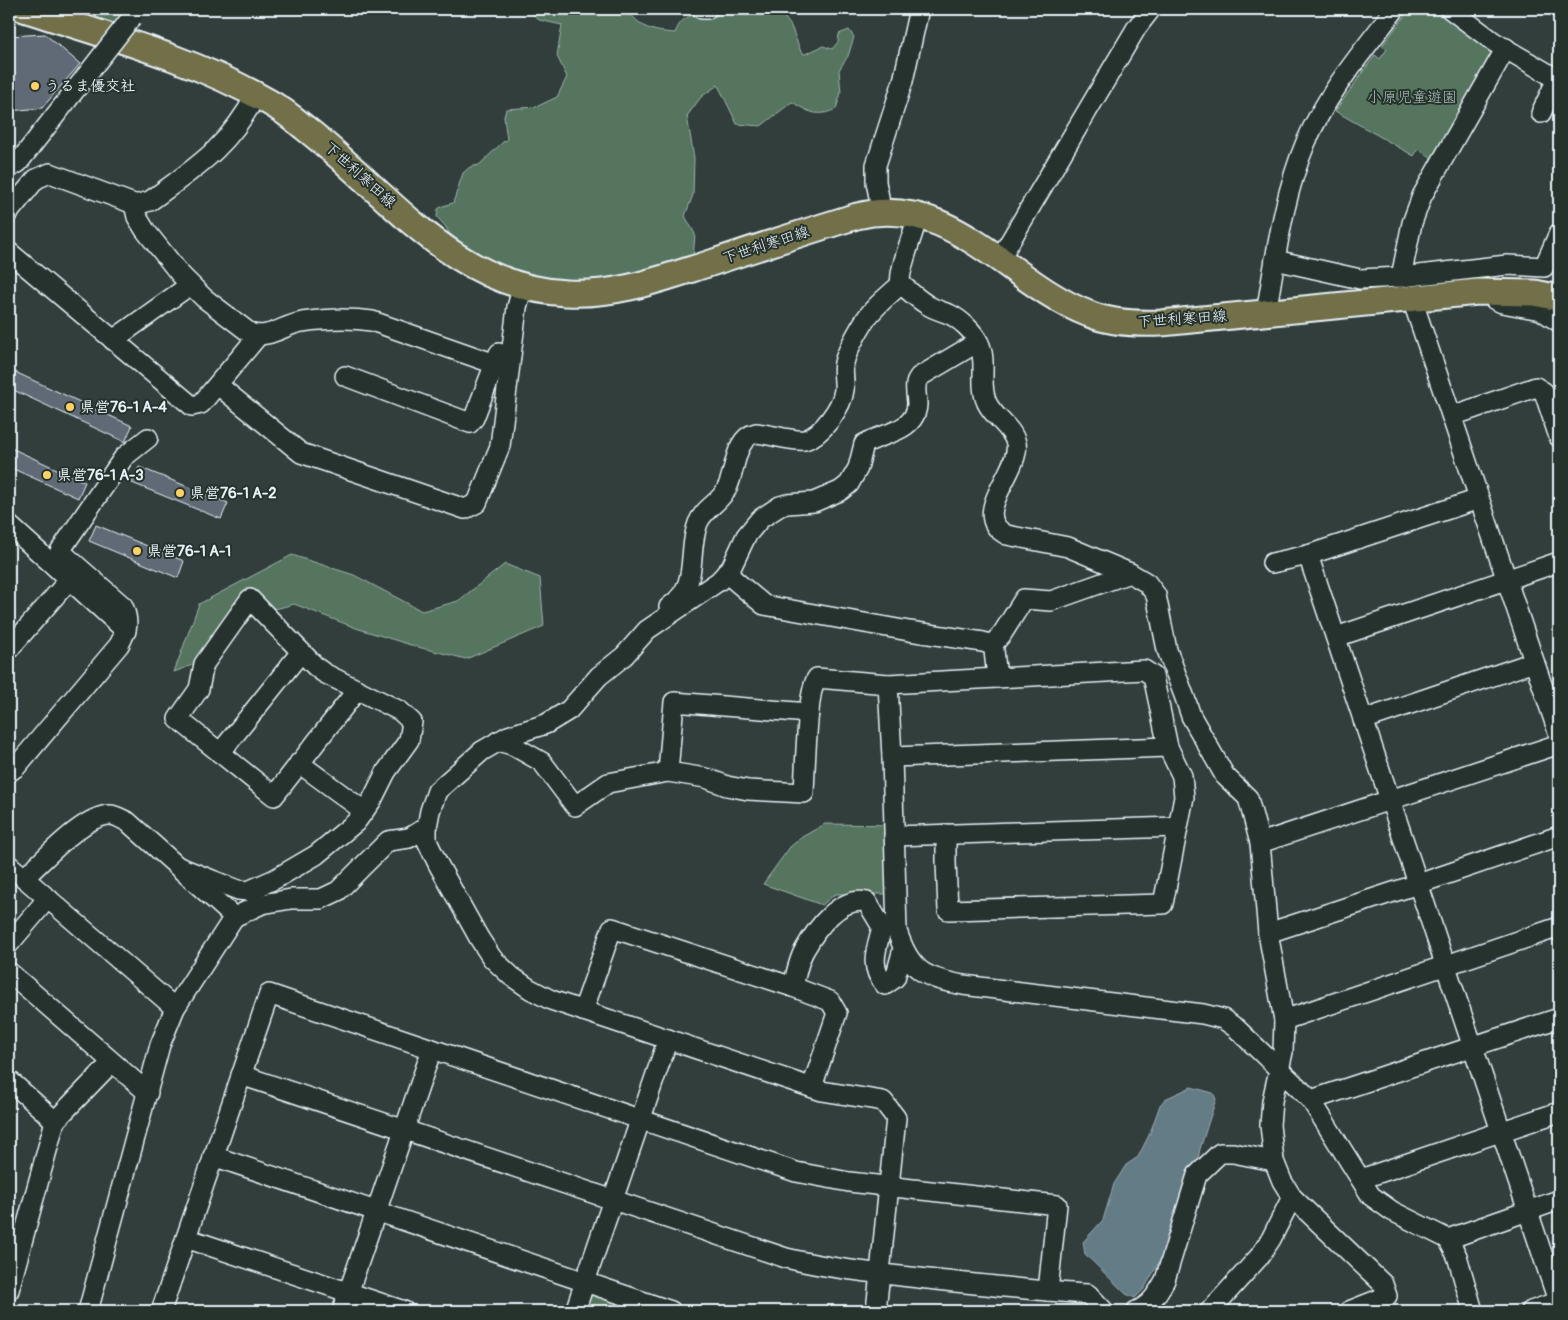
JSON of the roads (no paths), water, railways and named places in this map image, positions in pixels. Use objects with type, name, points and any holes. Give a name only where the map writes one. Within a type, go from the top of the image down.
[{"type":"main road","name":"下世利寒田線","points":[[24,9],[185,62],[256,95],[293,119],[326,145],[450,253],[520,297],[544,291],[567,293],[604,292],[628,288],[850,218],[880,211],[900,212],[935,220],[951,228],[1066,303],[1100,318],[1130,323],[1146,324],[1266,313],[1407,288],[1526,293],[1559,298]]},
{"type":"street","points":[[702,9],[707,9]]},
{"type":"street","points":[[880,211],[876,165],[903,81],[919,9]]},
{"type":"street","points":[[999,260],[1137,27],[1151,9]]},
{"type":"street","points":[[1266,313],[1287,202],[1306,142],[1345,74],[1395,9]]},
{"type":"street","points":[[1450,9],[1494,42],[1558,79],[1541,113]]},
{"type":"street","points":[[9,168],[18,164],[135,13]]},
{"type":"street","points":[[1506,48],[1422,196],[1412,223],[1407,288],[1559,735]]},
{"type":"street","points":[[9,212],[36,179],[50,173],[134,204],[150,201],[206,160],[230,136],[256,95]]},
{"type":"street","points":[[134,204],[145,230],[190,284],[204,298],[250,333],[258,336],[291,324],[304,322],[359,320],[372,322],[494,364]]},
{"type":"street","points":[[918,215],[914,234],[900,273],[901,284],[930,306],[957,319],[971,332],[978,342],[983,357],[983,384],[986,402],[997,418],[1013,435],[1016,447],[1015,457],[997,495],[992,513],[995,525],[1007,535],[1068,547],[1130,573],[1148,583],[1156,595],[1167,650],[1191,716],[1225,776],[1248,798],[1260,843],[1268,933],[1284,1020],[1283,1052],[1272,1102],[1271,1117],[1274,1161],[1282,1181],[1292,1197],[1384,1284],[1388,1296],[1349,1311]]},
{"type":"street","points":[[1275,260],[1407,288],[1507,265],[1544,267],[1559,233]]},
{"type":"street","points":[[9,252],[192,406],[202,404],[258,336]]},
{"type":"street","points":[[114,340],[190,284]]},
{"type":"street","points":[[640,636],[644,624],[672,606],[686,590],[689,584],[692,546],[698,524],[703,513],[728,488],[744,441],[751,434],[756,433],[801,440],[809,438],[820,431],[833,415],[841,399],[844,388],[844,362],[861,327],[868,315],[901,284]]},
{"type":"street","points":[[1478,292],[1502,303],[1541,310],[1559,322]]},
{"type":"street","points":[[345,376],[470,423],[474,418],[520,297]]},
{"type":"street","points":[[218,385],[301,453],[465,509],[477,503],[500,446],[520,297]]},
{"type":"street","points":[[876,1311],[896,1118],[883,1101],[822,1091],[551,1000],[530,989],[511,976],[492,958],[479,938],[438,864],[428,841],[427,827],[437,791],[482,751],[508,736],[546,724],[562,715],[599,676],[624,656],[640,636],[709,589],[726,573],[731,568],[746,536],[760,519],[780,506],[814,502],[840,491],[848,484],[858,468],[864,444],[898,430],[911,421],[917,408],[916,384],[919,378],[978,342]]},
{"type":"street","points":[[1452,416],[1536,387],[1544,392],[1559,437]]},
{"type":"street","points":[[9,772],[119,645],[126,631],[128,617],[122,606],[60,551],[124,457],[148,438]]},
{"type":"street","points":[[1272,563],[1308,555],[1479,499]]},
{"type":"street","points":[[9,525],[126,631]]},
{"type":"street","points":[[1308,555],[1559,1302],[1531,1311]]},
{"type":"street","points":[[1336,637],[1559,562]]},
{"type":"street","points":[[726,573],[764,605],[992,644]]},
{"type":"street","points":[[992,644],[1002,634],[1024,599],[1051,601],[1130,573]]},
{"type":"street","points":[[9,649],[69,580]]},
{"type":"street","points":[[179,867],[238,890],[248,891],[258,888],[316,855],[356,822],[386,772],[409,740],[412,722],[400,711],[324,673],[250,599],[204,664],[199,689],[178,720],[274,796],[357,690]]},
{"type":"street","points":[[992,644],[997,678]]},
{"type":"street","points":[[220,753],[301,652]]},
{"type":"street","points":[[1364,720],[1534,662]]},
{"type":"street","points":[[498,741],[512,745],[542,762],[575,806],[608,782],[668,772],[706,778],[726,786],[748,790],[804,793],[809,713],[814,683],[817,678],[888,684],[1144,670],[1153,676],[1168,746],[1182,776],[1184,797],[1163,904],[948,910],[946,834]]},
{"type":"street","points":[[888,684],[897,931],[903,949],[913,964],[923,973],[938,981],[963,986],[1203,1014],[1223,1019],[1236,1028],[1311,1100],[1371,1196],[1392,1211],[1448,1239],[1457,1256],[1473,1311]]},
{"type":"street","points":[[668,772],[674,702],[809,713]]},
{"type":"street","points":[[1260,843],[1559,744]]},
{"type":"street","points":[[892,757],[1168,746]]},
{"type":"street","points":[[299,764],[364,811]]},
{"type":"street","points":[[24,878],[77,830],[94,818],[112,814],[128,822],[234,917]]},
{"type":"street","points":[[88,1311],[160,1045],[175,1008],[234,917],[262,904],[291,899],[321,899],[338,892],[388,842],[409,838],[427,827]]},
{"type":"street","points":[[894,836],[1177,827]]},
{"type":"street","points":[[1268,933],[1559,836]]},
{"type":"street","points":[[9,865],[175,1008]]},
{"type":"street","points":[[9,944],[48,898]]},
{"type":"street","points":[[792,987],[804,950],[821,925],[843,905],[857,900],[867,902],[882,927],[874,956],[878,977],[885,985],[895,978],[903,949]]},
{"type":"street","points":[[1284,1020],[1559,927]]},
{"type":"street","points":[[583,1011],[612,928],[792,987],[830,1001],[837,1013],[812,1087]]},
{"type":"street","points":[[9,972],[148,1093]]},
{"type":"street","points":[[161,1311],[269,994],[796,1172],[849,1182],[1057,1205],[1048,1291]]},
{"type":"street","points":[[1311,1100],[1559,1018]]},
{"type":"street","points":[[575,1311],[668,1039]]},
{"type":"street","points":[[342,1311],[432,1049]]},
{"type":"street","points":[[9,1286],[55,1121],[112,1062]]},
{"type":"street","points":[[241,1075],[786,1258],[822,1267],[880,1274],[1088,1294],[1104,1311]]},
{"type":"street","points":[[9,1080],[55,1121]]},
{"type":"street","points":[[1361,1180],[1559,1112]]},
{"type":"street","points":[[1136,1311],[1143,1308],[1156,1295],[1165,1280],[1197,1175],[1220,1153],[1233,1153],[1274,1161]]},
{"type":"street","points":[[214,1156],[671,1311]]},
{"type":"street","points":[[1210,1311],[1259,1257],[1271,1239],[1292,1197]]},
{"type":"street","points":[[1448,1239],[1559,1200]]},
{"type":"street","points":[[186,1238],[404,1311]]},
{"type":"water","points":[[1191,1087],[1213,1093],[1216,1099],[1200,1149],[1190,1199],[1169,1245],[1144,1289],[1135,1298],[1126,1294],[1085,1254],[1083,1242],[1103,1220],[1114,1184],[1126,1165],[1138,1157],[1150,1133],[1160,1105],[1165,1099]]},
{"type":"place","name":"うるま優交社","points":[[35,86]]},
{"type":"place","name":"県営76-1 A-4","points":[[70,407]]},
{"type":"place","name":"県営76-1 A-3","points":[[47,475]]},
{"type":"place","name":"県営76-1 A-2","points":[[180,493]]},
{"type":"place","name":"県営76-1 A-1","points":[[137,551]]},
{"type":"park label","name":"小原児童遊園","points":[[1412,97]]}]
